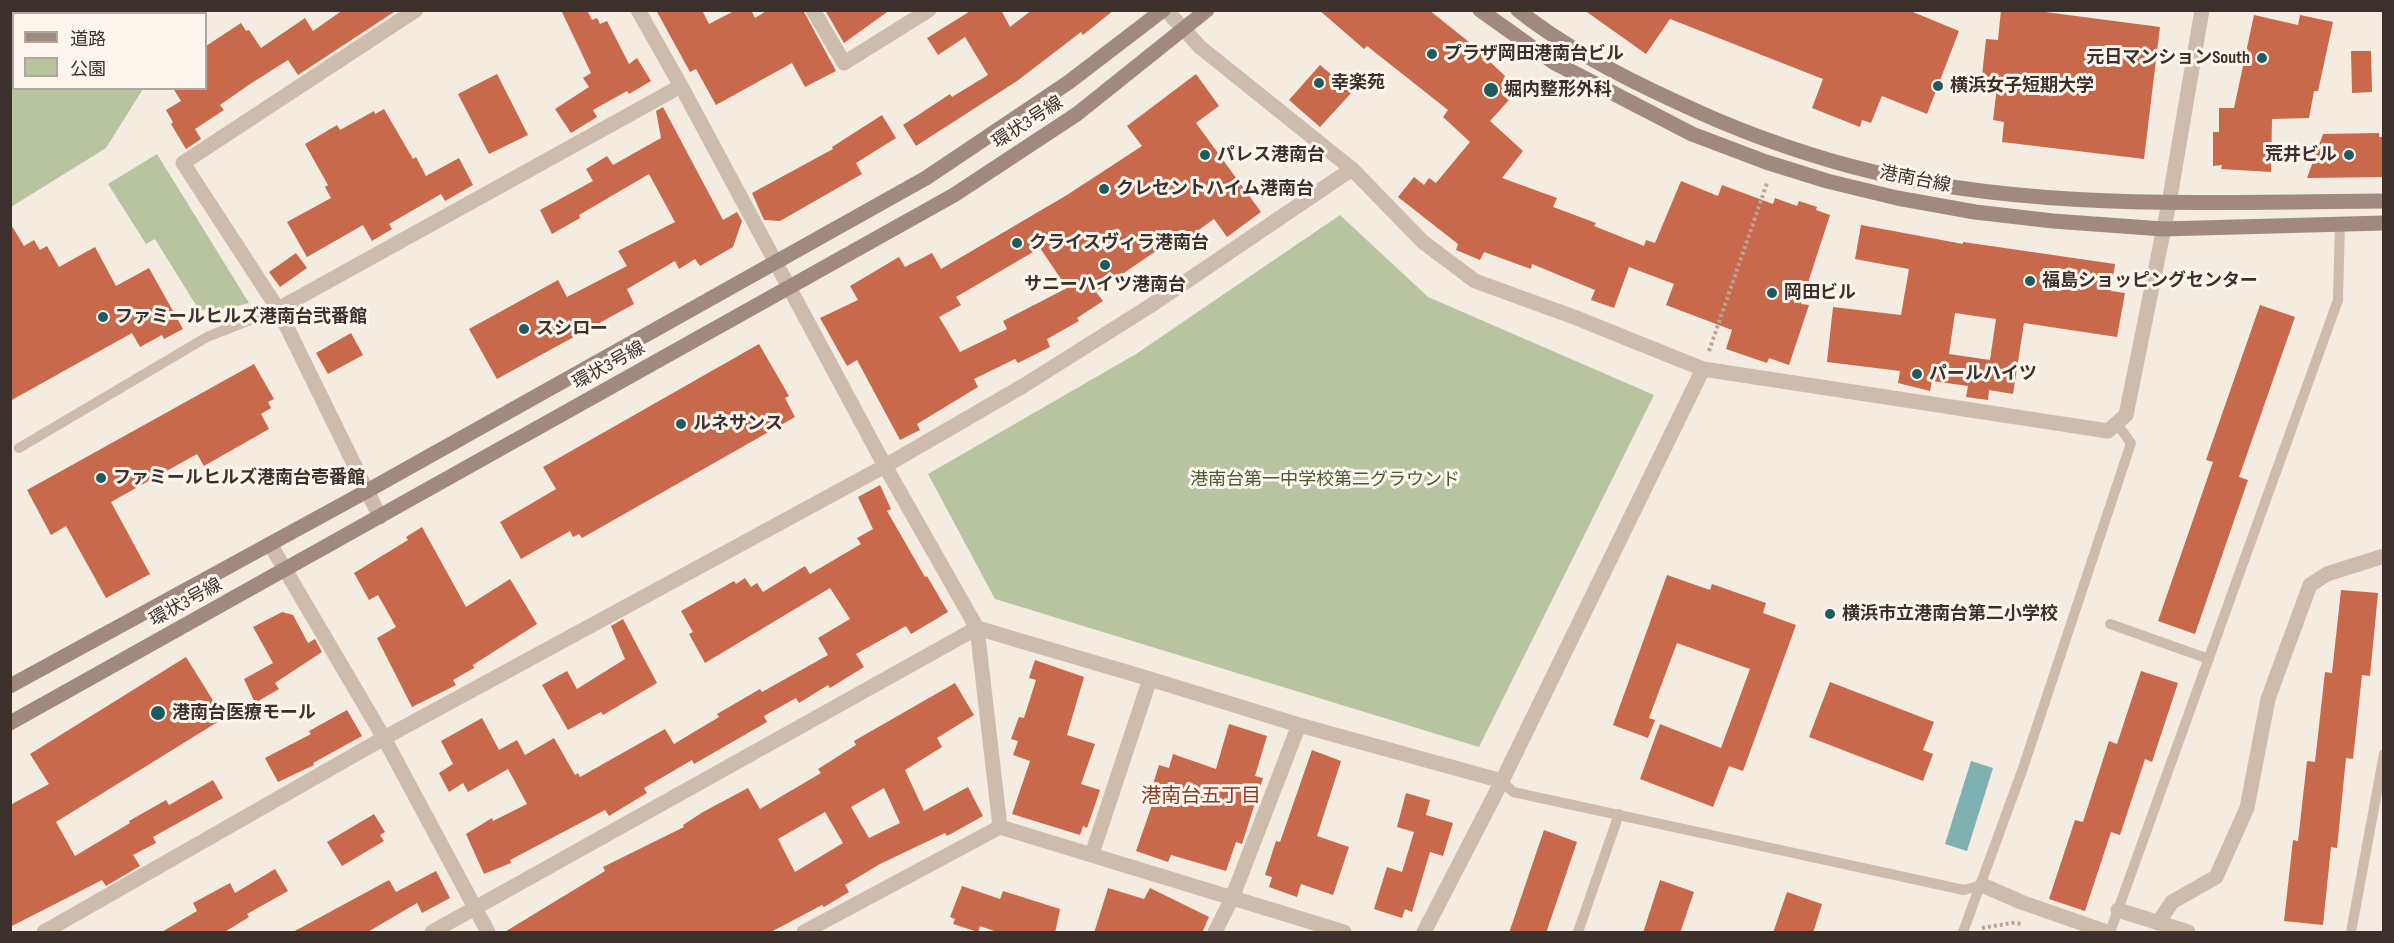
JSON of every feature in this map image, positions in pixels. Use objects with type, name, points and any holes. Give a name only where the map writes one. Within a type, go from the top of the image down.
[{"type":"street","points":[[380,518],[278,309],[183,163],[416,10]]},
{"type":"street","points":[[638,10],[885,466],[976,628],[1000,827]]},
{"type":"street","points":[[813,10],[844,63],[929,10]]},
{"type":"street","points":[[1164,10],[1200,46],[1352,170],[1422,242],[1475,280],[1703,369],[2108,431],[2126,415],[2169,203],[2202,10]]},
{"type":"street","name":"環状3号線","points":[[10,686],[367,491],[926,178],[1069,82],[1164,10]]},
{"type":"street","name":"環状3号線","points":[[10,723],[944,201],[1077,114],[1207,10]]},
{"type":"street","name":"港南台線","points":[[1480,10],[1553,62],[1626,102],[1692,134],[1766,162],[1827,181],[1897,198],[1975,212],[2053,221],[2163,229],[2340,222],[2384,223]]},
{"type":"street","name":"港南台線","points":[[1518,10],[1591,58],[1649,90],[1713,119],[1785,147],[1851,166],[1910,179],[1980,190],[2048,197],[2169,203],[2384,201]]},
{"type":"street","points":[[278,309],[681,86]]},
{"type":"street","points":[[44,933],[384,738],[885,466],[1023,386],[1140,312],[1352,170]]},
{"type":"street","points":[[1424,933],[1502,781],[1703,369]]},
{"type":"street","points":[[270,544],[384,738],[488,933]]},
{"type":"street","points":[[2158,923],[2172,902],[2216,877],[2221,867],[2247,808],[2268,699],[2310,585],[2327,574],[2384,556]]},
{"type":"street","points":[[432,933],[976,628],[1150,678],[1299,725],[1502,781]]},
{"type":"street","points":[[1092,854],[1150,678]]},
{"type":"street","points":[[1215,933],[1232,898],[1299,725]]},
{"type":"street","points":[[810,931],[1000,827],[1344,933]]},
{"type":"street","points":[[1982,885],[2021,902],[2109,933]]},
{"type":"street","points":[[2118,910],[2188,933]]},
{"type":"lane","points":[[2109,933],[2338,300],[2340,222]]},
{"type":"lane","points":[[19,448],[207,337],[278,309]]},
{"type":"lane","points":[[1963,933],[2022,771],[2131,443],[2117,424]]},
{"type":"lane","points":[[2110,624],[2209,659]]},
{"type":"lane","points":[[2351,933],[2384,754]]},
{"type":"lane","points":[[1502,781],[1513,792],[1964,890],[1982,885]]},
{"type":"lane","points":[[1578,933],[1619,814]]},
{"type":"path","points":[[1703,369],[1767,183]]},
{"type":"path","points":[[1979,929],[1994,925],[2023,924]]},
{"type":"green space","points":[[11,10],[176,11],[12,12],[12,90],[142,90],[106,148],[11,207]]},
{"type":"green space","points":[[157,154],[249,303],[230,308],[199,310],[155,239],[146,244],[108,184]]},
{"type":"green space","name":"港南台第一中学校第二グラウンド","points":[[1340,215],[1428,297],[1654,395],[1479,747],[995,599],[928,474],[1136,354]]},
{"type":"water","points":[[1971,761],[1993,768],[1967,851],[1945,844]]},
{"type":"building","points":[[343,10],[397,10],[298,75],[288,60],[250,84],[220,105],[224,110],[195,129],[201,139],[186,149],[171,124],[173,122],[166,110],[181,101],[174,90],[207,90],[207,45],[241,23],[246,31],[249,30],[261,48],[305,18],[313,31]]},
{"type":"building","points":[[561,10],[587,10],[592,20],[597,18],[600,24],[607,21],[629,64],[637,58],[651,81],[593,110],[597,117],[571,133],[555,109],[589,87],[583,78],[591,73]]},
{"type":"building","points":[[656,10],[702,10],[709,24],[736,10],[751,10],[755,18],[768,10],[803,10],[836,71],[805,87],[792,63],[716,105],[696,69],[690,72]]},
{"type":"building","points":[[825,10],[890,10],[844,43]]},
{"type":"building","points":[[972,10],[1001,10],[1010,27],[1032,10],[1114,10],[1083,35],[1081,32],[1017,81],[916,146],[903,125],[950,94],[952,97],[988,75],[965,37],[938,55],[927,38]]},
{"type":"building","points":[[1319,10],[1429,10],[1469,42],[1505,76],[1504,79],[1517,91],[1490,121],[1523,151],[1502,178],[1557,198],[1553,207],[1596,223],[1594,226],[1644,246],[1646,240],[1655,243],[1681,181],[1718,196],[1722,185],[1773,204],[1775,198],[1797,206],[1799,201],[1817,207],[1816,210],[1830,215],[1801,304],[1809,305],[1789,365],[1769,358],[1767,363],[1726,349],[1732,330],[1666,305],[1674,284],[1629,267],[1614,308],[1591,300],[1595,290],[1532,264],[1531,269],[1484,252],[1480,260],[1456,250],[1458,244],[1398,197],[1414,177],[1424,185],[1429,178],[1436,183],[1470,142],[1443,117],[1448,110],[1367,46],[1364,49]]},
{"type":"building","points":[[1584,10],[1908,10],[1959,31],[1927,114],[1882,96],[1871,123],[1862,120],[1860,127],[1812,108],[1823,79],[1670,19],[1646,54]]},
{"type":"building","points":[[2001,10],[2030,10],[2160,27],[2144,159],[2002,142],[2004,122],[1993,120],[1997,87],[1981,85],[1986,39],[1998,40]]},
{"type":"building","points":[[2254,15],[2298,25],[2300,15],[2333,22],[2318,91],[2314,91],[2309,118],[2272,119],[2271,172],[2221,169],[2222,165],[2213,166],[2213,132],[2219,132],[2219,108],[2234,108]]},
{"type":"building","points":[[2351,51],[2371,51],[2372,92],[2352,93]]},
{"type":"building","points":[[1320,65],[1352,92],[1320,127],[1289,100]]},
{"type":"building","points":[[497,74],[528,135],[489,154],[458,94]]},
{"type":"building","points":[[1196,74],[1219,106],[1196,123],[1261,212],[1227,237],[1214,219],[1179,244],[1175,238],[1096,292],[1103,301],[1077,318],[1079,321],[1047,339],[1050,347],[1018,363],[1015,359],[974,379],[978,387],[917,424],[920,430],[900,440],[857,360],[847,366],[820,318],[858,300],[850,286],[899,257],[905,267],[932,253],[941,269],[1067,195],[1142,146],[1127,126]],"holes":[[[1040,248],[1067,288],[1003,321],[1007,329],[960,352],[939,317],[961,305],[956,297]]]},
{"type":"building","points":[[663,107],[723,220],[737,212],[742,221],[733,247],[700,266],[695,259],[679,269],[675,261],[627,289],[634,304],[497,379],[469,329],[558,280],[567,297],[627,266],[618,251],[675,222],[649,174],[579,215],[580,218],[552,234],[540,210],[593,181],[586,169],[607,156],[613,165],[661,138],[656,111]]},
{"type":"building","points":[[384,109],[413,159],[416,157],[426,176],[459,158],[473,185],[445,201],[441,194],[389,224],[392,229],[372,241],[363,225],[307,257],[287,222],[331,198],[325,187],[328,185],[305,144],[337,125],[340,130],[374,111],[375,114]]},
{"type":"building","points":[[882,115],[896,138],[856,163],[862,174],[780,221],[764,220],[752,193],[833,149],[832,147]]},
{"type":"building","name":"荒井ビル","points":[[2379,133],[2379,137],[2384,137],[2384,177],[2307,178],[2323,134]]},
{"type":"building","name":"ファミールヒルズ港南台弐番館","points":[[10,223],[24,246],[34,240],[40,250],[47,246],[59,267],[95,247],[116,286],[149,268],[183,329],[164,339],[162,335],[140,347],[132,333],[10,401]]},
{"type":"building","points":[[1861,225],[1963,244],[1963,242],[2115,264],[2111,291],[2125,293],[2117,337],[2024,323],[2013,394],[1989,390],[1988,400],[1966,397],[1968,386],[1932,381],[1930,391],[1898,383],[1900,371],[1827,362],[1833,307],[1901,315],[1909,269],[1855,259]],"holes":[[[1955,313],[1996,319],[1990,360],[1949,354]]]},
{"type":"building","points":[[296,253],[307,268],[280,287],[269,272]]},
{"type":"building","points":[[2260,305],[2295,317],[2239,477],[2248,480],[2195,634],[2158,621],[2213,462],[2206,460]]},
{"type":"building","points":[[351,333],[363,355],[328,374],[316,353]]},
{"type":"building","points":[[759,344],[789,396],[785,398],[795,417],[582,538],[579,534],[573,537],[570,531],[521,559],[500,522],[556,489],[543,467]]},
{"type":"building","name":"ファミールヒルズ港南台壱番館","points":[[254,364],[274,399],[268,402],[271,408],[261,414],[269,429],[204,466],[197,454],[111,502],[150,574],[106,598],[66,526],[51,535],[27,490]]},
{"type":"building","points":[[880,485],[891,509],[887,511],[948,612],[911,634],[906,626],[856,654],[864,667],[830,688],[828,685],[799,703],[796,698],[764,716],[767,722],[694,764],[692,760],[644,788],[647,793],[609,816],[605,810],[510,860],[511,863],[484,874],[466,834],[492,818],[493,821],[527,804],[508,769],[468,792],[463,783],[449,792],[439,773],[453,764],[441,741],[482,718],[499,750],[517,740],[525,755],[554,738],[575,775],[578,773],[580,777],[665,729],[674,744],[719,717],[717,714],[760,689],[762,692],[828,655],[818,638],[850,619],[830,588],[705,663],[689,634],[693,632],[681,611],[734,581],[736,584],[745,578],[751,587],[757,583],[763,592],[805,566],[810,574],[861,544],[857,538],[873,529],[858,497]]},
{"type":"building","points":[[422,527],[466,607],[510,579],[537,624],[453,680],[456,685],[412,707],[377,638],[396,627],[378,595],[369,600],[354,573],[408,540],[406,537]]},
{"type":"building","points":[[1667,575],[1710,590],[1712,584],[1766,603],[1763,613],[1796,625],[1743,771],[1729,766],[1713,807],[1640,779],[1660,724],[1721,748],[1750,669],[1677,643],[1649,718],[1655,720],[1648,738],[1613,725]]},
{"type":"building","points":[[2341,590],[2378,593],[2370,676],[2362,675],[2353,759],[2346,758],[2337,848],[2331,847],[2323,925],[2284,921],[2293,840],[2298,841],[2307,761],[2315,762],[2325,672],[2332,673]]},
{"type":"building","points":[[282,612],[293,615],[308,643],[315,639],[322,652],[275,683],[279,689],[255,703],[244,679],[273,663],[253,627]]},
{"type":"building","points":[[623,619],[657,683],[603,715],[601,712],[568,730],[542,685],[567,671],[577,689],[625,659],[611,626]]},
{"type":"building","points":[[186,657],[224,718],[56,822],[75,856],[166,800],[169,805],[213,780],[223,798],[153,837],[156,843],[133,855],[140,866],[106,886],[102,880],[10,927],[10,805],[49,784],[30,754]]},
{"type":"building","points":[[1035,660],[1084,677],[1067,735],[1095,744],[1081,784],[1100,790],[1087,828],[1083,826],[1080,835],[1012,814],[1030,761],[1013,755],[1018,741],[1011,739],[1019,717],[1024,718],[1036,680],[1029,678]]},
{"type":"building","points":[[2141,671],[2178,683],[2152,762],[2145,759],[2120,835],[2111,832],[2085,911],[2049,899],[2075,820],[2083,822],[2109,741],[2117,744]]},
{"type":"building","points":[[1830,682],[1934,722],[1923,750],[1933,754],[1923,781],[1809,737]]},
{"type":"building","points":[[955,683],[974,715],[937,738],[942,747],[905,770],[924,811],[968,787],[983,816],[947,836],[945,833],[880,864],[845,885],[849,892],[824,907],[822,905],[769,933],[503,933],[605,871],[603,867],[684,827],[683,825],[703,812],[748,788],[760,809],[821,773],[818,769],[856,745],[854,741]],"holes":[[[884,788],[900,823],[869,838],[851,807]],[[825,812],[843,843],[795,872],[778,839]]]},
{"type":"building","points":[[347,710],[362,736],[313,763],[314,765],[278,782],[265,758],[311,734],[309,731]]},
{"type":"building","points":[[1229,724],[1267,736],[1255,776],[1263,778],[1242,844],[1236,842],[1226,871],[1171,855],[1168,862],[1136,851],[1153,802],[1148,800],[1159,765],[1169,768],[1173,754],[1216,769]]},
{"type":"building","points":[[1312,750],[1341,761],[1317,836],[1349,847],[1333,895],[1301,884],[1297,897],[1269,887],[1272,877],[1265,875],[1276,841],[1280,842]]},
{"type":"building","points":[[1406,793],[1430,800],[1426,815],[1453,823],[1443,856],[1430,852],[1412,912],[1405,909],[1402,918],[1374,909],[1387,867],[1402,872],[1414,832],[1397,827]]},
{"type":"building","points":[[374,814],[385,832],[380,835],[384,841],[342,866],[327,842]]},
{"type":"building","points":[[1544,830],[1577,842],[1546,933],[1509,933]]},
{"type":"building","points":[[275,869],[288,891],[247,914],[249,917],[223,933],[160,933],[197,911],[193,903],[230,883],[235,893]]},
{"type":"building","points":[[436,871],[450,898],[422,913],[417,903],[366,933],[291,933],[389,880],[396,892]]},
{"type":"building","points":[[1660,880],[1694,892],[1680,933],[1643,933]]},
{"type":"building","points":[[962,886],[1000,899],[1003,891],[1060,909],[1055,933],[1000,933],[980,926],[978,932],[953,924],[955,919],[950,917]]},
{"type":"building","points":[[1108,888],[1144,899],[1150,888],[1209,917],[1202,933],[1094,933]]},
{"type":"building","points":[[1787,892],[1822,904],[1813,933],[1773,933]]},
{"type":"place","name":"プラザ岡田港南台ビル","points":[[1432,54]]},
{"type":"place","name":"元日マンションSouth","points":[[2262,58]]},
{"type":"place","name":"幸楽苑","points":[[1319,83]]},
{"type":"place","name":"横浜女子短期大学","points":[[1938,86]]},
{"type":"place","name":"堀内整形外科","points":[[1491,90]]},
{"type":"place","name":"パレス港南台","points":[[1205,155]]},
{"type":"place","name":"荒井ビル","points":[[2349,155]]},
{"type":"place","name":"クレセントハイム港南台","points":[[1104,189]]},
{"type":"place","name":"クライスヴィラ港南台","points":[[1017,243]]},
{"type":"place","name":"サニーハイツ港南台","points":[[1105,265]]},
{"type":"place","name":"福島ショッピングセンター","points":[[2030,281]]},
{"type":"place","name":"岡田ビル","points":[[1772,293]]},
{"type":"place","name":"ファミールヒルズ港南台弐番館","points":[[103,317]]},
{"type":"place","name":"スシロー","points":[[524,329]]},
{"type":"place","name":"パールハイツ","points":[[1917,374]]},
{"type":"place","name":"ルネサンス","points":[[681,424]]},
{"type":"place","name":"ファミールヒルズ港南台壱番館","points":[[101,478]]},
{"type":"place","name":"横浜市立港南台第二小学校","points":[[1830,614]]},
{"type":"place","name":"港南台医療モール","points":[[158,713]]},
{"type":"district","name":"港南台五丁目","points":[[1201,797]]}]
